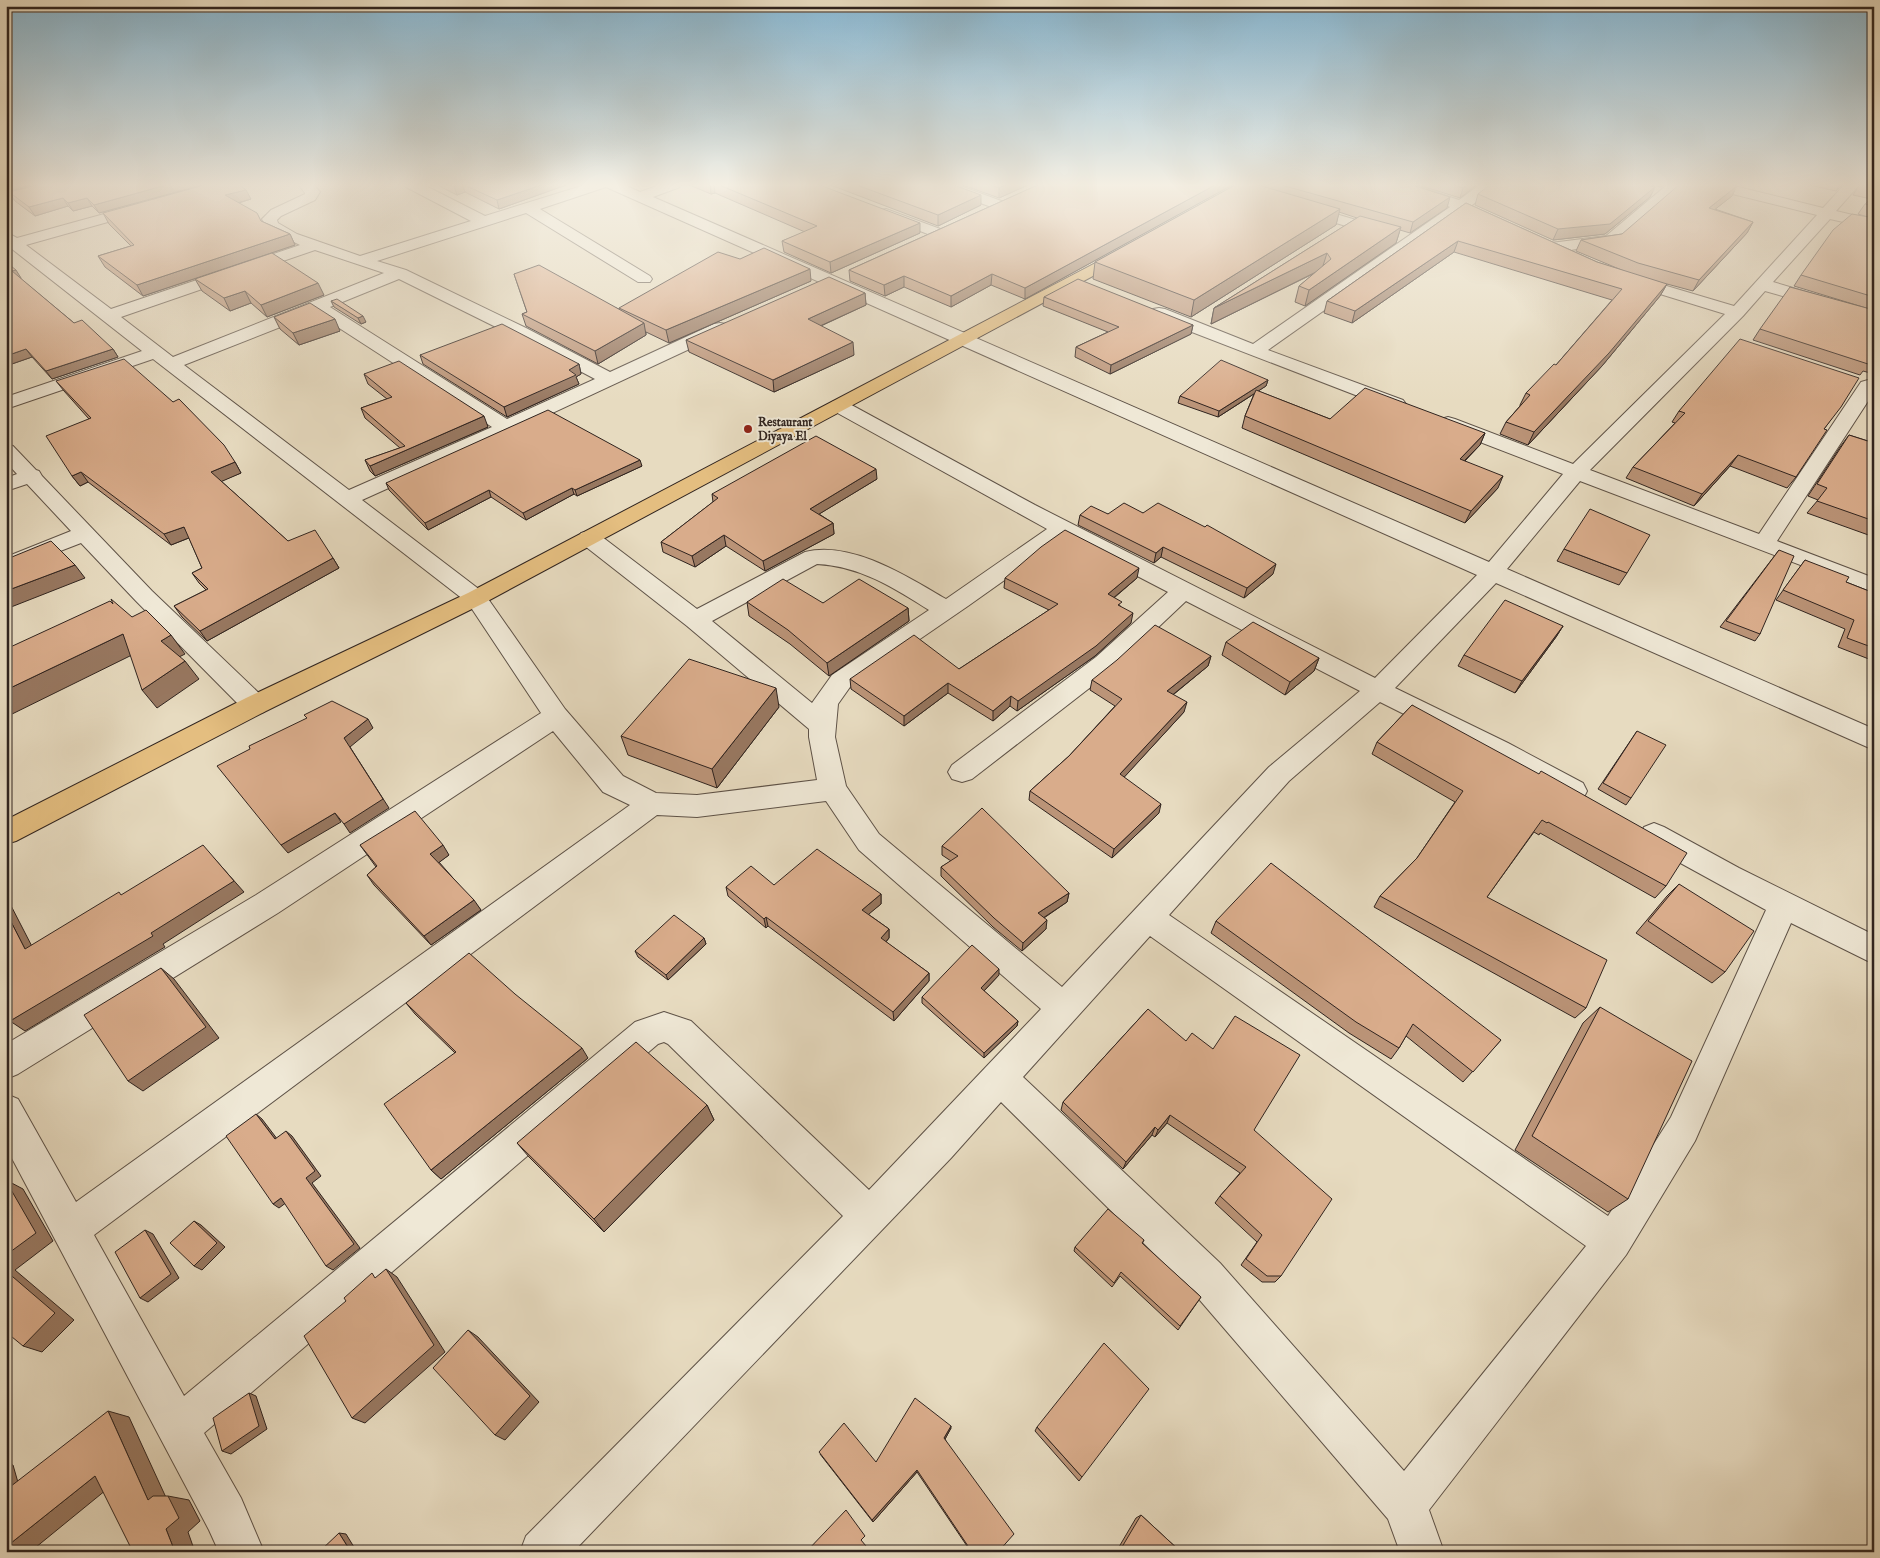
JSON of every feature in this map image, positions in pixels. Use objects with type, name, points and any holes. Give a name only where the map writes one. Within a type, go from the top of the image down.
[{"type":"main road","points":[[6,833],[255,705],[476,598],[962,340],[1085,284],[1123,257]]},
{"type":"street","points":[[29,257],[476,598],[556,716],[614,784],[652,804],[697,806],[833,790]]},
{"type":"street","points":[[108,316],[281,257]]},
{"type":"street","points":[[348,257],[400,274],[520,332],[609,379]]},
{"type":"street","points":[[360,261],[373,257]]},
{"type":"street","points":[[605,257],[644,279]]},
{"type":"street","points":[[786,257],[838,278],[962,340],[1874,740]]},
{"type":"street","points":[[1255,352],[1388,257]]},
{"type":"street","points":[[1572,257],[1577,259]]},
{"type":"street","points":[[542,1552],[869,1216],[1000,1077],[1279,774],[1378,690],[1493,572],[1576,472],[1737,312],[1786,257]]},
{"type":"street","points":[[6,403],[163,358],[317,306],[400,274]]},
{"type":"street","points":[[1617,276],[1737,312]]},
{"type":"street","points":[[804,292],[838,278]]},
{"type":"street","points":[[1761,284],[1874,317]]},
{"type":"street","points":[[1138,305],[1255,352],[1421,413],[1874,586]]},
{"type":"street","points":[[317,306],[506,427]]},
{"type":"street","points":[[1192,326],[1208,315]]},
{"type":"street","points":[[346,499],[735,321]]},
{"type":"street","points":[[1713,335],[1731,341]]},
{"type":"street","points":[[1764,544],[1864,385]]},
{"type":"street","points":[[838,406],[1063,528],[1499,750],[1593,802]]},
{"type":"street","points":[[6,450],[32,475],[144,596],[255,705]]},
{"type":"street","points":[[6,485],[32,475]]},
{"type":"street","points":[[1063,528],[841,681],[824,702],[822,738],[833,790],[869,842],[1063,1008]]},
{"type":"street","points":[[6,565],[86,533]]},
{"type":"street","points":[[589,538],[695,620],[823,726]]},
{"type":"street","points":[[695,620],[813,557],[849,559],[889,576],[946,610]]},
{"type":"street","points":[[962,772],[1105,663],[1184,590]]},
{"type":"street","points":[[118,608],[144,596]]},
{"type":"street","points":[[6,1062],[267,904],[556,716]]},
{"type":"street","points":[[70,1229],[652,804]]},
{"type":"street","points":[[1635,825],[1729,877],[1874,950]]},
{"type":"street","points":[[1405,1505],[1613,1242],[1683,1129],[1784,904]]},
{"type":"street","points":[[1147,917],[1613,1242]]},
{"type":"street","points":[[178,1428],[647,1033],[664,1027],[679,1032],[869,1216]]},
{"type":"street","points":[[1000,1077],[1206,1277],[1405,1505],[1422,1552]]},
{"type":"street","points":[[6,1111],[225,1514],[242,1552]]},
{"type":"building","points":[[99,257],[222,257],[137,285]]},
{"type":"building","points":[[261,257],[278,257],[318,283],[261,305],[245,291],[224,298],[195,279]]},
{"type":"building","points":[[710,257],[733,257],[740,259],[745,257],[783,257],[810,269],[666,330],[619,308]]},
{"type":"building","points":[[818,257],[842,257],[830,262]]},
{"type":"building","points":[[879,257],[1083,257],[1025,288],[992,274],[951,296],[904,276],[884,285],[849,270]]},
{"type":"building","points":[[1105,257],[1263,257],[1194,300],[1095,262]]},
{"type":"building","points":[[1295,257],[1319,257],[1214,308]]},
{"type":"building","points":[[1329,257],[1358,257],[1309,290],[1299,286],[1331,259]]},
{"type":"building","points":[[1390,257],[1435,257],[1355,311],[1327,301]]},
{"type":"building","points":[[1512,257],[1585,257],[1667,284],[1609,353],[1534,432],[1506,422],[1530,395],[1526,393],[1554,364],[1556,365],[1622,289]]},
{"type":"building","points":[[1622,257],[1721,257],[1699,280]]},
{"type":"building","points":[[1814,257],[1874,257],[1874,297],[1801,275]]},
{"type":"building","points":[[6,262],[16,270],[12,271],[74,323],[82,320],[113,349],[46,371],[26,349],[6,356]]},
{"type":"building","points":[[539,265],[644,323],[595,351],[522,314],[527,312],[514,274]]},
{"type":"building","points":[[829,277],[865,293],[808,319],[853,342],[773,380],[686,340]]},
{"type":"building","points":[[1078,279],[1193,325],[1111,365],[1076,347],[1119,327],[1044,297]]},
{"type":"building","points":[[1790,287],[1874,310],[1874,360],[1871,359],[1868,364],[1760,329]]},
{"type":"building","points":[[337,299],[363,316],[358,318],[331,301]]},
{"type":"building","points":[[310,303],[335,319],[293,333],[274,317]]},
{"type":"building","points":[[502,324],[579,364],[569,370],[576,375],[504,407],[420,355]]},
{"type":"building","points":[[1740,339],[1859,378],[1841,407],[1824,429],[1827,430],[1796,477],[1738,455],[1702,494],[1633,467],[1685,413],[1679,411]]},
{"type":"building","points":[[124,359],[173,402],[179,399],[224,445],[235,462],[211,472],[288,541],[315,530],[333,558],[200,631],[174,606],[208,589],[192,573],[202,568],[184,527],[164,534],[81,472],[72,476],[46,436],[91,418],[56,381]]},
{"type":"building","points":[[1221,360],[1268,380],[1219,411],[1180,396]]},
{"type":"building","points":[[399,361],[484,416],[370,466],[365,460],[405,446],[361,408],[392,397],[364,374]]},
{"type":"building","points":[[1365,388],[1485,433],[1460,459],[1503,476],[1471,511],[1245,416],[1256,390],[1330,419]]},
{"type":"building","points":[[548,410],[640,460],[575,490],[572,488],[523,513],[489,490],[425,523],[386,483]]},
{"type":"building","points":[[1849,435],[1874,443],[1874,521],[1817,501],[1827,488],[1817,484]]},
{"type":"building","points":[[816,436],[876,469],[810,509],[833,523],[763,561],[724,535],[692,556],[661,542],[718,498],[712,494]]},
{"type":"building","points":[[1124,503],[1143,513],[1158,503],[1205,527],[1207,525],[1276,564],[1247,588],[1163,547],[1156,553],[1080,515],[1091,506],[1108,514]]},
{"type":"building","points":[[1590,509],[1650,535],[1627,573],[1564,549]]},
{"type":"building","points":[[1065,530],[1139,568],[1108,594],[1122,602],[1118,605],[1133,613],[1096,646],[1018,701],[1011,696],[993,711],[948,683],[904,716],[850,679],[914,635],[959,669],[1058,604],[1005,578],[1041,547]]},
{"type":"building","points":[[51,541],[75,565],[6,591],[6,557],[7,559]]},
{"type":"building","points":[[1779,550],[1794,556],[1760,634],[1726,621]]},
{"type":"building","points":[[1805,560],[1849,577],[1846,582],[1874,593],[1874,648],[1847,638],[1854,620],[1783,590]]},
{"type":"building","points":[[783,579],[823,603],[859,579],[908,608],[827,663],[788,630],[747,602]]},
{"type":"building","points":[[111,599],[132,617],[146,610],[171,635],[161,641],[185,661],[142,690],[123,634],[6,690],[6,649],[110,601],[113,604]]},
{"type":"building","points":[[1505,600],[1563,626],[1522,681],[1464,655]]},
{"type":"building","points":[[1253,622],[1319,658],[1290,682],[1226,642]]},
{"type":"building","points":[[1155,625],[1211,656],[1167,691],[1187,702],[1120,774],[1161,804],[1114,849],[1030,791],[1069,756],[1122,699],[1092,680]]},
{"type":"building","points":[[689,659],[776,688],[712,769],[621,736]]},
{"type":"building","points":[[332,701],[368,719],[344,738],[383,799],[344,824],[335,813],[281,845],[217,766],[250,749],[249,746],[307,718],[304,715]]},
{"type":"building","points":[[1412,705],[1539,774],[1541,771],[1687,853],[1666,886],[1542,820],[1487,897],[1607,960],[1586,1008],[1380,896],[1417,858],[1463,791],[1377,742]]},
{"type":"building","points":[[1637,731],[1666,745],[1631,798],[1603,783]]},
{"type":"building","points":[[982,808],[1069,893],[1038,913],[1047,920],[1023,943],[941,867],[958,856],[942,846]]},
{"type":"building","points":[[415,811],[443,845],[430,854],[474,900],[424,936],[367,875],[377,866],[360,845]]},
{"type":"building","points":[[203,845],[234,881],[151,933],[153,936],[10,1021],[6,1015],[6,912],[25,949],[119,892],[121,895]]},
{"type":"building","points":[[817,849],[881,894],[862,910],[889,929],[881,938],[929,973],[893,1012],[766,917],[764,919],[726,887],[751,866],[774,885]]},
{"type":"building","points":[[1271,863],[1501,1040],[1473,1072],[1413,1024],[1399,1048],[1356,1022],[1216,921]]},
{"type":"building","points":[[1679,884],[1754,931],[1725,972],[1648,921]]},
{"type":"building","points":[[674,915],[704,938],[666,975],[635,951]]},
{"type":"building","points":[[972,945],[999,969],[981,988],[1018,1021],[984,1053],[922,997]]},
{"type":"building","points":[[469,953],[515,994],[582,1048],[431,1170],[384,1104],[456,1052],[406,1003]]},
{"type":"building","points":[[161,968],[206,1027],[128,1081],[84,1015]]},
{"type":"building","points":[[1600,1007],[1692,1061],[1628,1199],[1532,1136]]},
{"type":"building","points":[[1148,1009],[1186,1041],[1192,1033],[1213,1049],[1235,1016],[1300,1055],[1254,1130],[1332,1199],[1281,1276],[1267,1276],[1246,1259],[1262,1235],[1220,1196],[1246,1167],[1170,1115],[1158,1130],[1155,1127],[1126,1162],[1063,1102]]},
{"type":"building","points":[[636,1042],[707,1105],[594,1219],[517,1143]]},
{"type":"building","points":[[256,1114],[275,1139],[286,1131],[315,1171],[306,1178],[354,1244],[326,1266],[281,1198],[273,1204],[226,1136]]},
{"type":"building","points":[[6,1181],[36,1233],[6,1255]]},
{"type":"building","points":[[1108,1209],[1144,1240],[1142,1243],[1201,1297],[1180,1326],[1121,1272],[1114,1283],[1075,1247]]},
{"type":"building","points":[[194,1221],[217,1243],[194,1266],[170,1243]]},
{"type":"building","points":[[145,1230],[171,1274],[140,1298],[115,1252]]},
{"type":"building","points":[[386,1269],[434,1345],[352,1418],[304,1336],[346,1301],[344,1298],[372,1273],[375,1278]]},
{"type":"building","points":[[6,1271],[55,1313],[23,1346],[6,1332]]},
{"type":"building","points":[[468,1330],[530,1396],[495,1435],[433,1368]]},
{"type":"building","points":[[1104,1343],[1149,1389],[1082,1477],[1037,1427]]},
{"type":"building","points":[[249,1393],[259,1426],[222,1451],[213,1418]]},
{"type":"building","points":[[915,1398],[951,1426],[944,1438],[1014,1534],[998,1552],[972,1552],[917,1470],[872,1520],[819,1452],[844,1423],[876,1462]]},
{"type":"building","points":[[108,1411],[148,1500],[153,1496],[168,1496],[179,1518],[166,1529],[175,1552],[133,1552],[95,1476],[6,1547],[6,1490]]},
{"type":"building","points":[[846,1510],[865,1536],[861,1540],[871,1552],[806,1552]]},
{"type":"building","points":[[1141,1515],[1181,1552],[1119,1552]]},
{"type":"building","points":[[339,1533],[351,1552],[319,1552]]},
{"type":"place","name":"Restaurant Diyaya El","points":[[748,429]]}]
